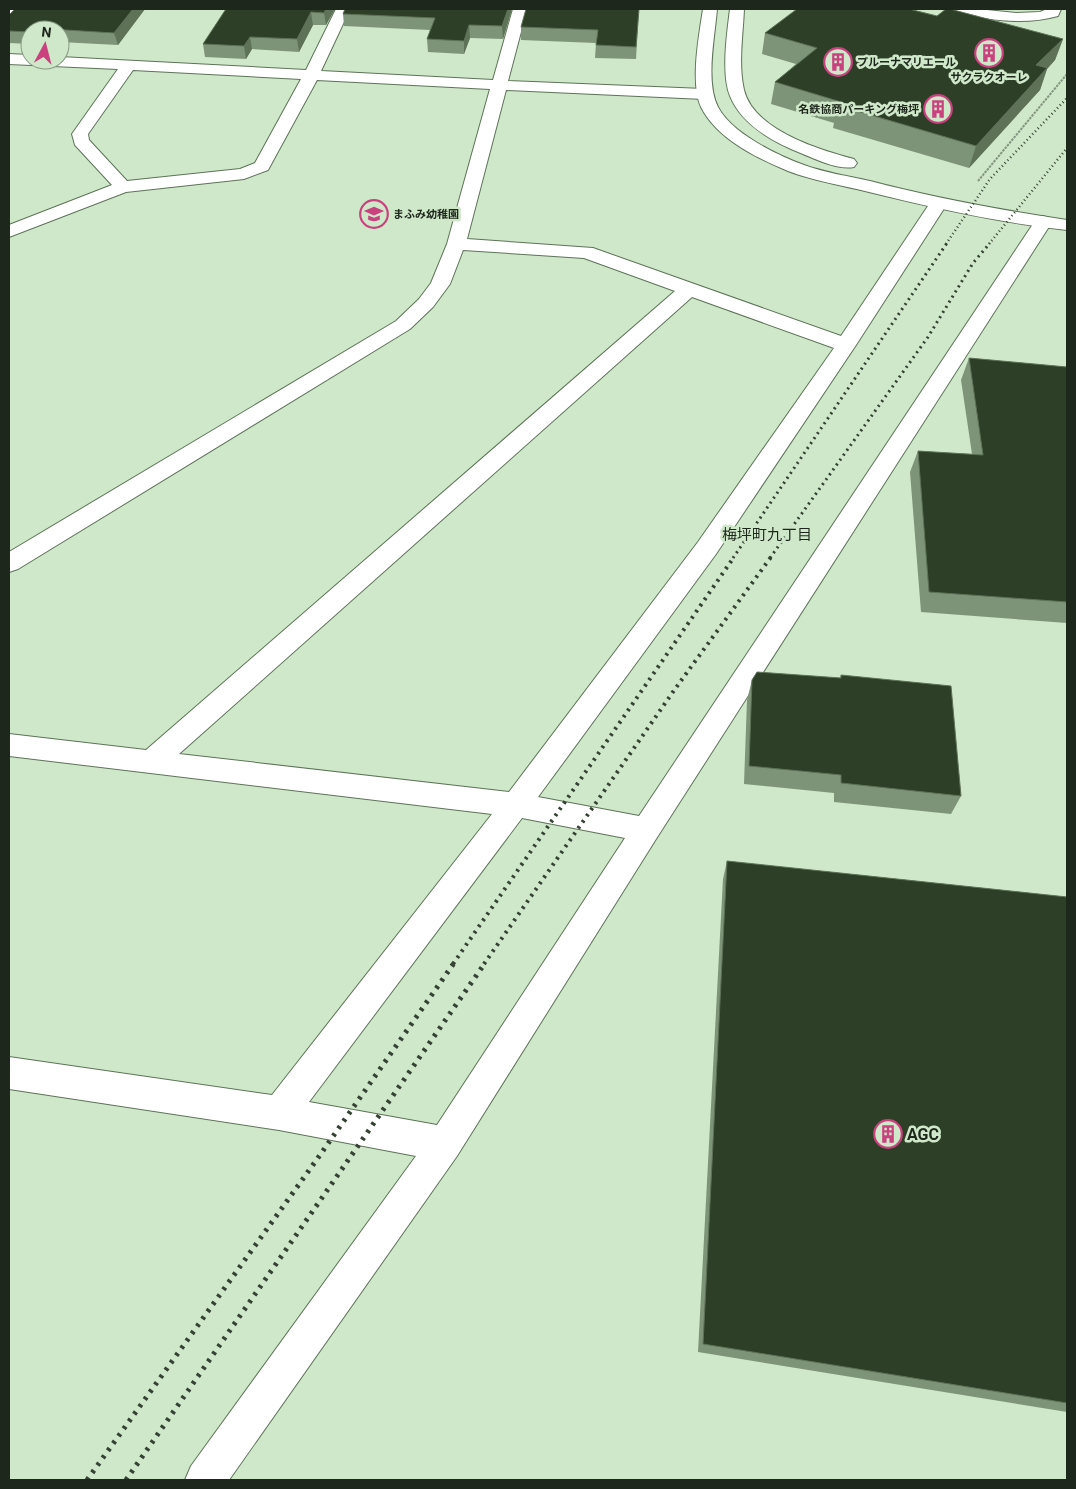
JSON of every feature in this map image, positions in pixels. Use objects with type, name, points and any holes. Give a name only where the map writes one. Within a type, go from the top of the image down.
[{"type":"street","points":[[9,231],[123,187],[244,174],[262,166],[312,74],[343,9]]},
{"type":"street","points":[[9,563],[403,325],[426,303],[440,284],[456,244],[520,9]]},
{"type":"street","points":[[205,1480],[445,1144],[646,830],[1055,224],[938,204],[788,165],[741,139],[720,122],[710,108],[704,94],[710,9]]},
{"type":"street","points":[[737,9],[734,81],[738,98],[752,117],[781,138],[820,155],[867,168]]},
{"type":"street","points":[[953,9],[1003,18],[1037,18],[1053,13],[1054,9]]},
{"type":"street","points":[[9,59],[312,74],[500,86],[704,94]]},
{"type":"street","points":[[123,187],[81,141],[80,134],[129,65]]},
{"type":"street","points":[[279,1113],[516,805],[707,548],[846,345],[938,204]]},
{"type":"street","points":[[456,244],[586,252],[846,345]]},
{"type":"street","points":[[152,762],[689,289]]},
{"type":"street","points":[[9,745],[516,805],[646,830]]},
{"type":"street","points":[[9,1073],[279,1113],[445,1144]]},
{"type":"path","points":[[978,182],[1067,74]]},
{"type":"building","points":[[15,9],[133,9],[114,33],[70,30],[70,20],[20,20],[20,32],[9,31],[9,15]]},
{"type":"building","points":[[226,9],[326,9],[324,13],[311,12],[297,39],[250,37],[244,46],[203,44]]},
{"type":"building","points":[[345,9],[508,9],[502,26],[469,25],[464,41],[427,39],[435,18],[343,14]]},
{"type":"building","points":[[526,9],[639,9],[636,47],[596,45],[598,30],[521,27]]},
{"type":"building","points":[[797,9],[909,9],[937,16],[946,9],[950,9],[1063,39],[1036,65],[1047,68],[976,146],[837,105],[841,102],[775,82],[817,48],[765,33]]},
{"type":"building","points":[[969,358],[1067,367],[1067,602],[929,592],[918,451],[983,455]]},
{"type":"building","points":[[757,672],[841,678],[841,675],[951,686],[961,796],[841,783],[841,775],[749,766],[752,680]]},
{"type":"building","name":"AGC","points":[[727,861],[1067,897],[1067,1403],[703,1344]]},
{"type":"railway","points":[[946,244],[990,179],[1067,98]]},
{"type":"railway","points":[[989,244],[1067,148]]},
{"type":"railway","points":[[733,558],[947,243]]},
{"type":"railway","points":[[770,558],[928,337],[973,263],[990,243]]},
{"type":"railway","points":[[453,964],[734,557]]},
{"type":"railway","points":[[484,964],[675,689],[771,557]]},
{"type":"railway","points":[[87,1480],[320,1155],[454,963]]},
{"type":"railway","points":[[126,1480],[485,963]]},
{"type":"place","name":"サクラクオーレ","points":[[989,53]]},
{"type":"place","name":"プルーナマリエール","points":[[838,62]]},
{"type":"place","name":"名鉄協商パーキング梅坪","points":[[938,109]]},
{"type":"place","name":"まふみ幼稚園","points":[[374,214]]},
{"type":"place","name":"AGC","points":[[888,1134]]},
{"type":"district","name":"梅坪町九丁目","points":[[767,535]]}]
